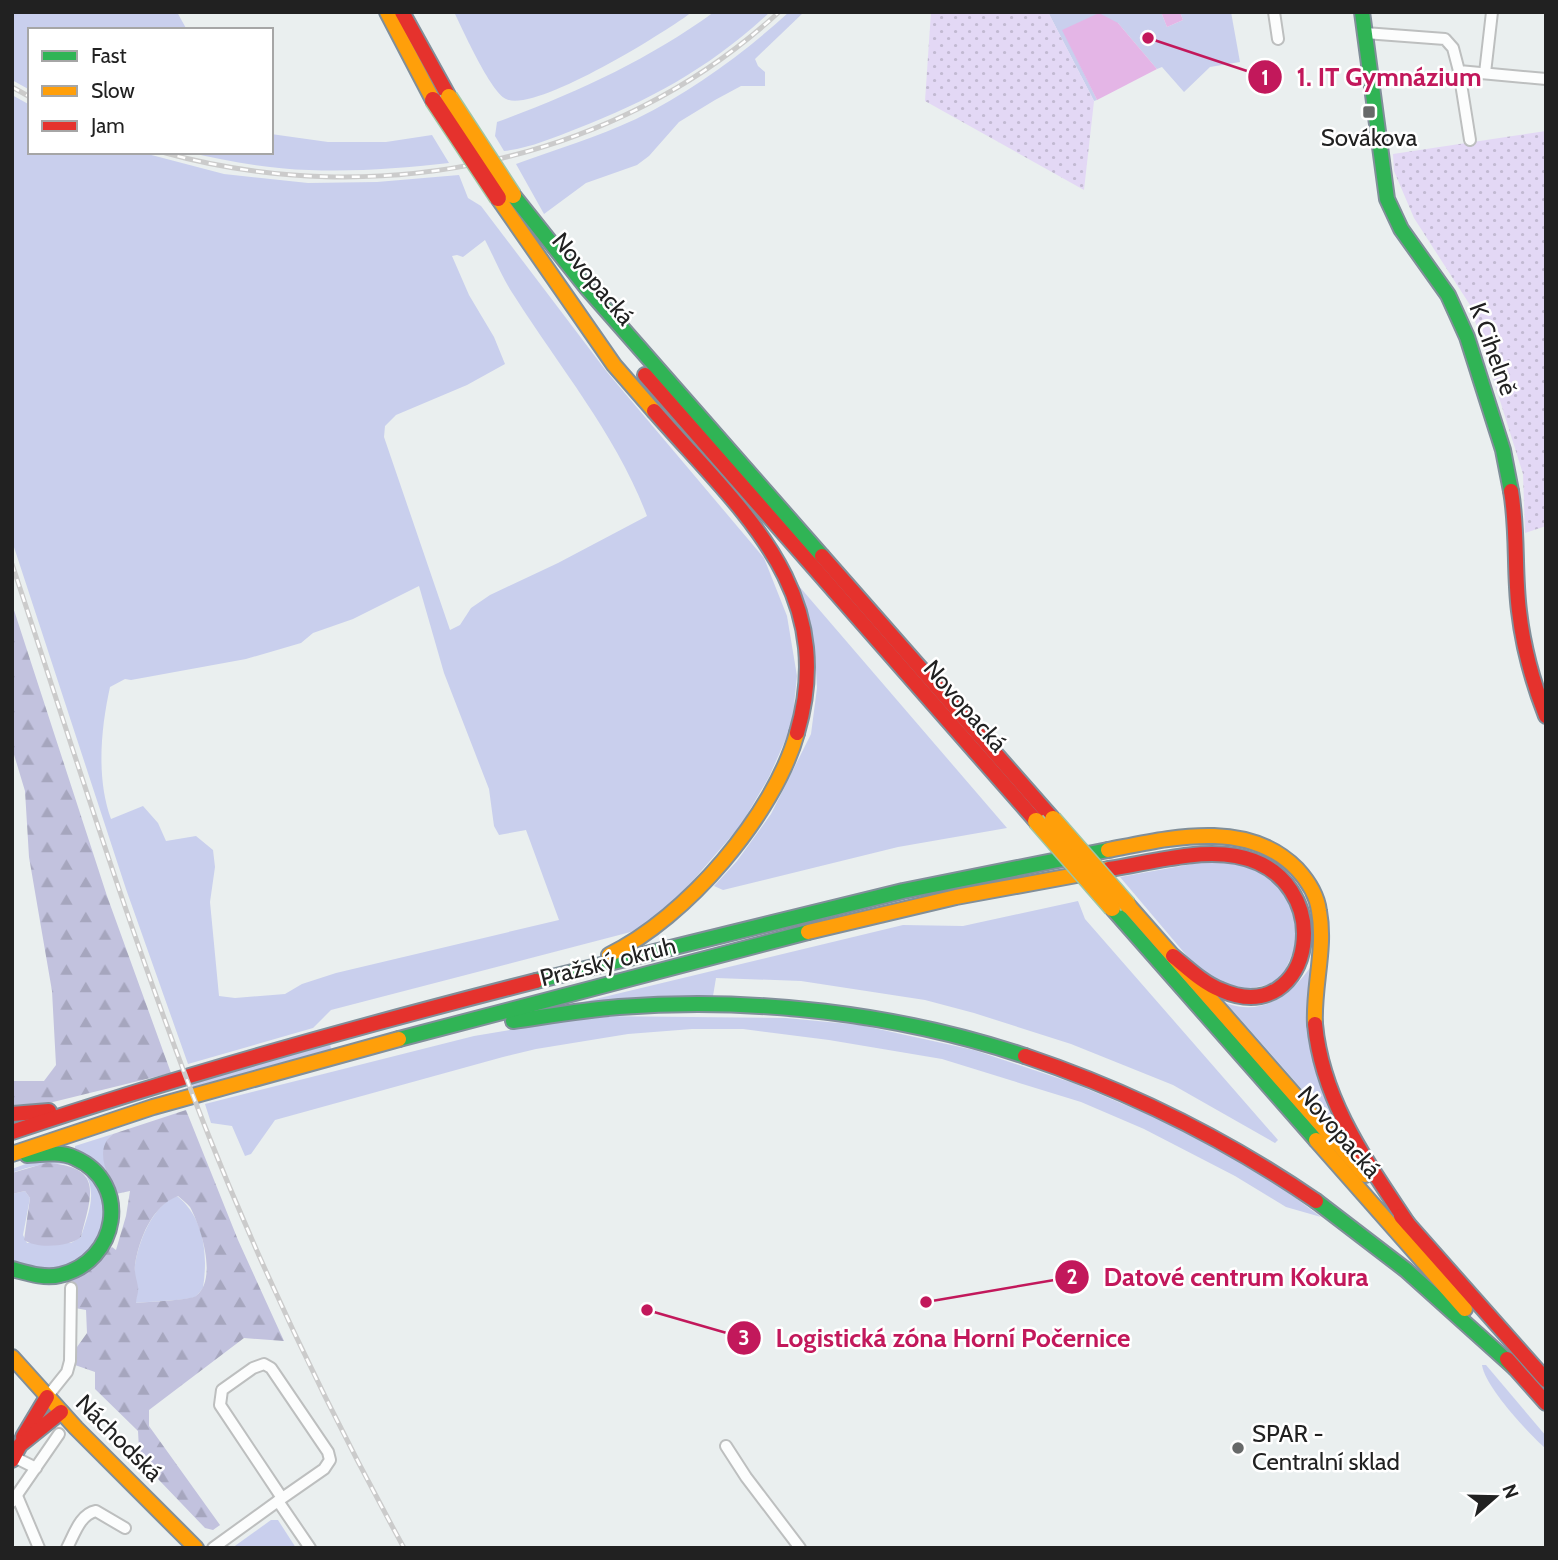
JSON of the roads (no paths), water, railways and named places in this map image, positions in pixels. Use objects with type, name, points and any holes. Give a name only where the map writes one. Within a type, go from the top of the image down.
[{"type":"main road","name":"Novopacká","points":[[387,12],[506,197],[575,295],[1045,820],[1546,1403]]},
{"type":"main road","name":"Novopacká","points":[[402,12],[441,98]]},
{"type":"main road","name":"K Cihelně","points":[[1362,12],[1387,199],[1401,229],[1448,295],[1467,337],[1503,450],[1515,513],[1519,611],[1535,688],[1546,716]]},
{"type":"main road","points":[[506,197],[614,365],[775,552],[798,602],[804,623],[809,669],[807,697],[796,744],[769,797],[729,852],[687,900],[650,934],[613,953],[550,978]]},
{"type":"main road","name":"Pražský okruh","points":[[12,1132],[102,1101],[239,1060],[550,978],[916,888],[1046,861],[1207,836],[1245,839],[1267,846],[1294,866],[1309,885],[1318,903],[1322,921],[1314,1009],[1325,1077],[1351,1135],[1408,1224]]},
{"type":"main road","name":"Pražský okruh","points":[[12,1155],[172,1100],[894,911],[1138,865],[1195,856],[1225,855],[1250,859],[1278,876],[1294,894],[1303,914],[1306,937],[1304,953],[1298,967],[1278,988],[1265,993],[1244,996],[1217,989],[1173,956]]},
{"type":"main road","name":"Novopacká","points":[[1120,906],[1173,956],[1546,1380]]},
{"type":"main road","points":[[398,1039],[597,1009],[700,1004],[789,1008],[855,1016],[953,1035],[1003,1049],[1114,1090],[1205,1132],[1267,1168],[1367,1238],[1515,1368]]},
{"type":"main road","points":[[12,1114],[102,1101]]},
{"type":"main road","points":[[12,1155],[58,1154],[83,1161],[94,1169],[107,1187],[113,1215],[105,1245],[96,1257],[80,1269],[52,1276],[12,1269]]},
{"type":"main road","name":"Náchodská","points":[[12,1357],[61,1412],[197,1548]]},
{"type":"main road","points":[[15,1454],[27,1428],[47,1397]]},
{"type":"main road","points":[[15,1454],[61,1412]]},
{"type":"street","points":[[1274,12],[1278,39]]},
{"type":"street","points":[[1485,73],[1492,12]]},
{"type":"street","points":[[1365,33],[1445,39],[1453,48],[1459,71],[1470,140]]},
{"type":"street","points":[[1459,71],[1546,79]]},
{"type":"street","points":[[47,1397],[69,1367],[71,1288]]},
{"type":"street","points":[[213,1548],[280,1500],[324,1469],[330,1460],[328,1452],[271,1368],[264,1364],[253,1368],[222,1390],[220,1405],[280,1500],[310,1548]]},
{"type":"street","points":[[38,1548],[15,1499],[59,1434]]},
{"type":"street","points":[[726,1446],[800,1548]]},
{"type":"street","points":[[15,1454],[36,1468]]},
{"type":"street","points":[[67,1548],[85,1516],[91,1512],[96,1511],[125,1528]]},
{"type":"railway","points":[[172,154],[243,169],[326,177],[408,174],[489,161],[568,138],[644,106],[714,64],[779,12]]},
{"type":"railway","points":[[12,87],[28,96]]},
{"type":"railway","points":[[12,564],[128,915],[204,1124],[297,1339],[404,1548]]},
{"type":"place","name":"1. IT Gymnázium","points":[[1148,38]]},
{"type":"place","name":"Sovákova","points":[[1369,112]]},
{"type":"place","name":"Datové centrum Kokura","points":[[926,1302]]},
{"type":"place","name":"Logistická zóna Horní Počernice","points":[[647,1310]]},
{"type":"place","name":"SPAR - Centralní sklad","points":[[1238,1448]]}]
